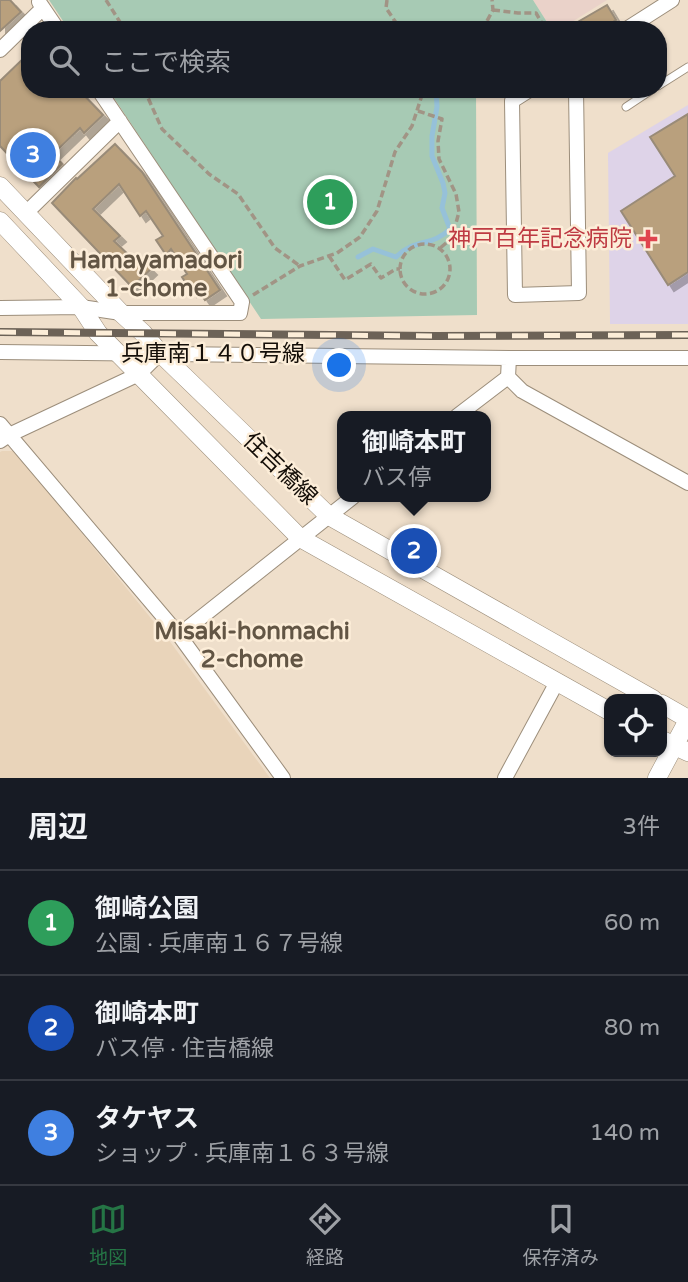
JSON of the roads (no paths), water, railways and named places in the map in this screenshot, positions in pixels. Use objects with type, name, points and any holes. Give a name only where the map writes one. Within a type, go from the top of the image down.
[{"type":"street","points":[[639,21],[672,0]]},
{"type":"street","points":[[25,21],[40,4],[52,21]]},
{"type":"street","points":[[0,50],[21,26]]},
{"type":"street","points":[[0,308],[81,307],[121,313],[240,313],[242,302],[104,98]]},
{"type":"street","points":[[517,98],[512,101],[516,295],[579,293],[576,98]]},
{"type":"street","points":[[26,213],[120,121]]},
{"type":"street","name":"住吉橋線","points":[[0,186],[160,353],[329,516],[644,694]]},
{"type":"street","name":"住吉橋線","points":[[0,221],[81,307],[98,333],[300,538],[604,708]]},
{"type":"street","name":"兵庫南１４０号線","points":[[0,352],[688,358]]},
{"type":"street","points":[[160,353],[138,374],[3,433],[179,635],[283,778]]},
{"type":"street","points":[[509,358],[508,377],[522,391],[688,483]]},
{"type":"street","points":[[464,411],[508,377]]},
{"type":"street","points":[[179,635],[347,502]]},
{"type":"street","points":[[505,778],[557,682]]},
{"type":"street","points":[[657,778],[678,749],[688,719],[667,707]]},
{"type":"lane","points":[[667,80],[688,67]]},
{"type":"lane","points":[[626,107],[640,98]]},
{"type":"waterway","points":[[358,257],[373,249],[396,257],[410,247],[437,238],[450,229],[442,208],[445,193],[443,183],[432,156],[436,98]]},
{"type":"railway","points":[[0,332],[433,336],[688,335]]},
{"type":"place","name":"タケヤス","points":[[33,155]]},
{"type":"place","name":"御崎公園","points":[[330,202]]},
{"type":"place","name":"神戸百年記念病院","points":[[648,239]]},
{"type":"place","name":"御崎本町","points":[[414,551]]},
{"type":"district","name":"Hamayamadori 1-chome","points":[[156,274]]},
{"type":"district","name":"Misaki-honmachi 2-chome","points":[[252,645]]}]
